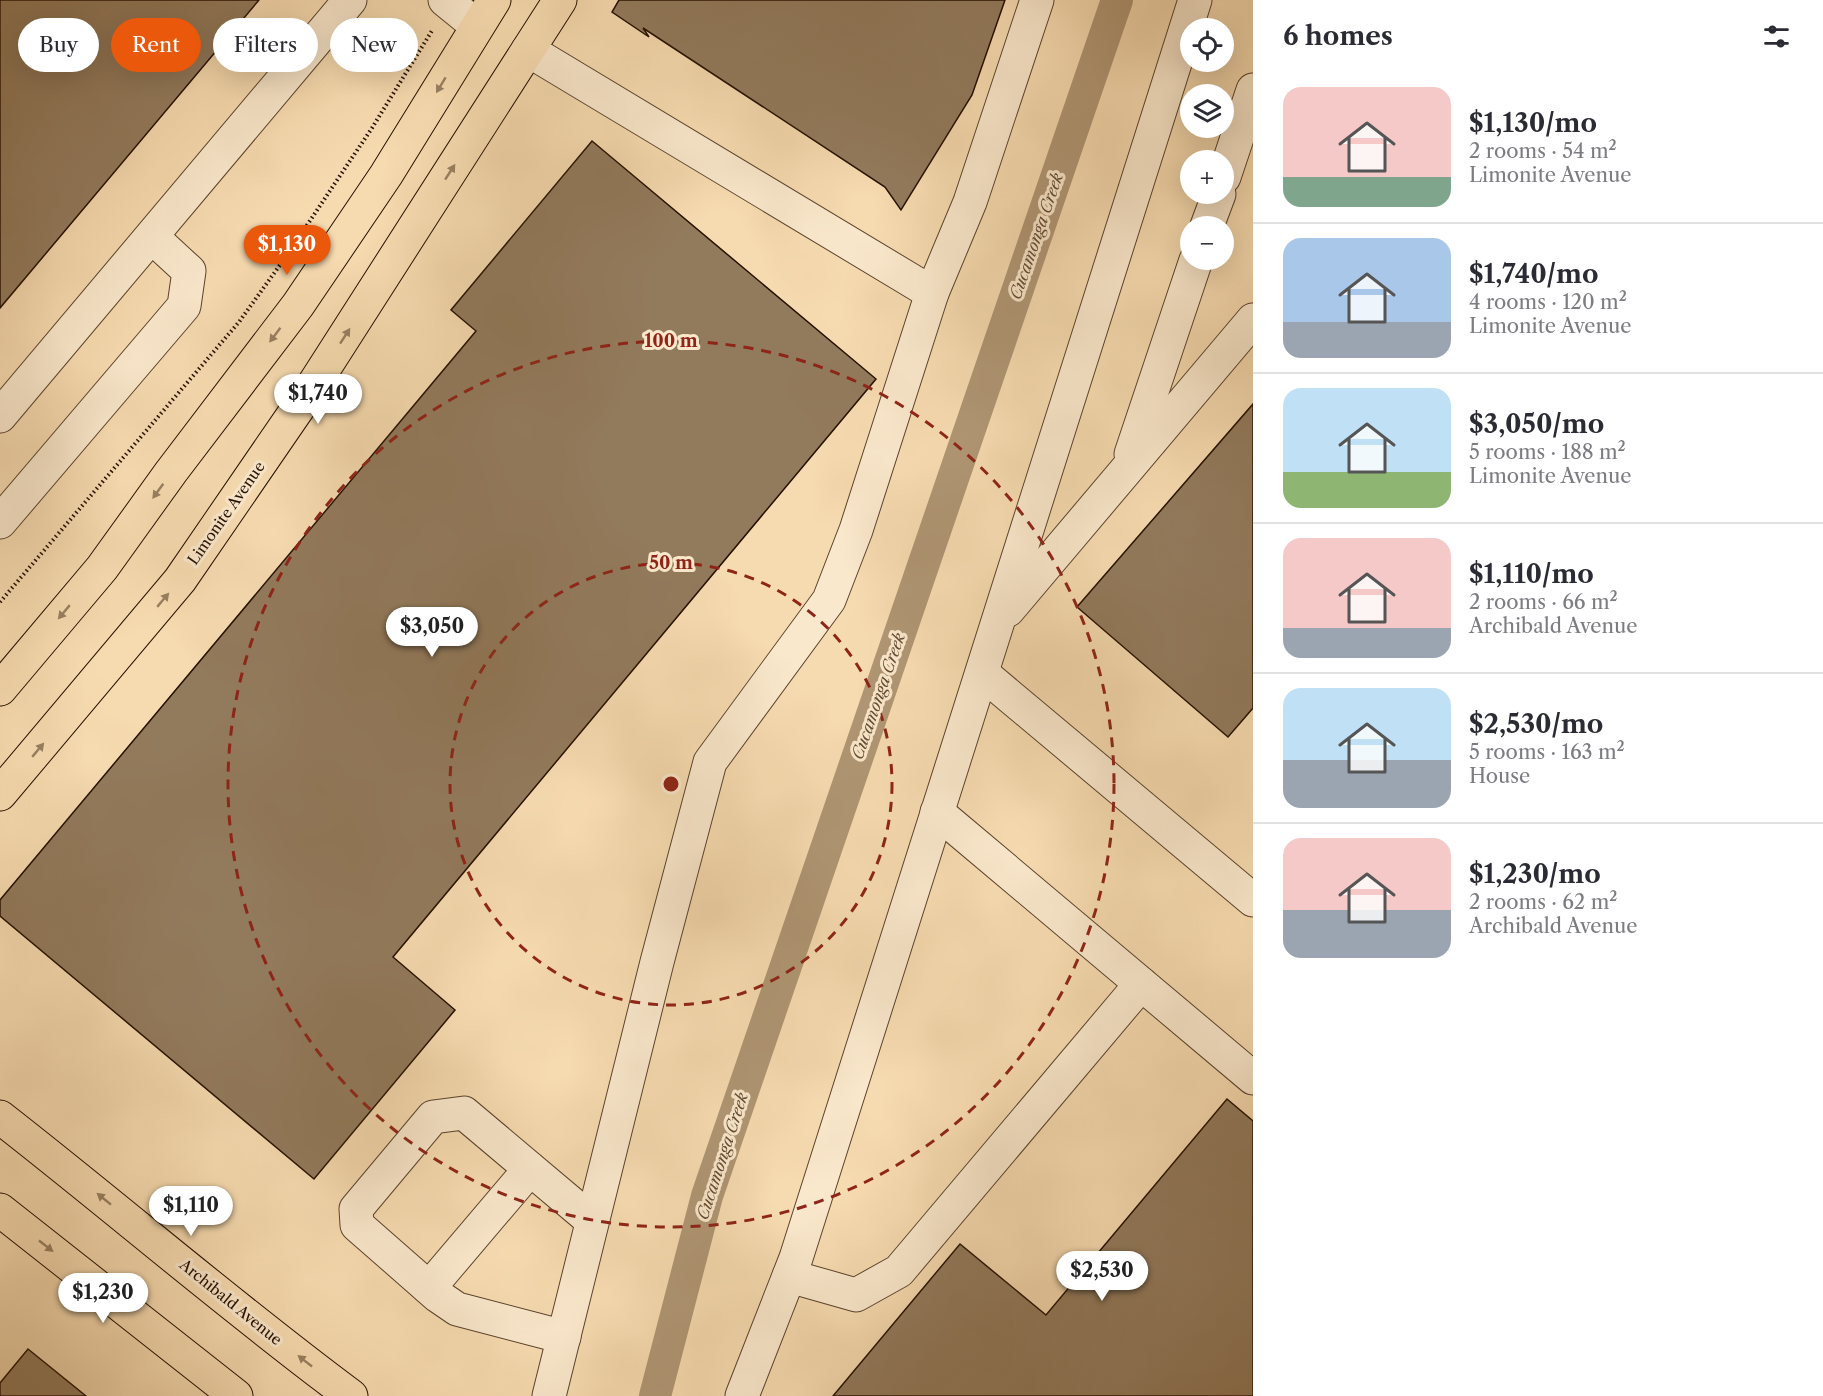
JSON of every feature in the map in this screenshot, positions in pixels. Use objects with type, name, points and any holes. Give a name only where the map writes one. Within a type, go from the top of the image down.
[{"type":"main road","name":"Limonite Avenue","points":[[0,794],[180,580],[308,395],[560,0]]},
{"type":"main road","points":[[0,689],[102,568],[171,472],[298,305],[386,175],[486,13]]},
{"type":"main road","name":"Archibald Avenue","points":[[0,1117],[98,1193],[257,1324],[351,1396]]},
{"type":"main road","points":[[0,1210],[224,1393]]},
{"type":"lane","points":[[0,416],[350,0]]},
{"type":"lane","points":[[549,1396],[591,1220],[710,762],[829,600],[856,530],[932,293],[970,202],[1037,0]]},
{"type":"lane","points":[[742,1396],[789,1276],[1195,0]]},
{"type":"lane","points":[[447,2],[486,13]]},
{"type":"lane","points":[[528,50],[932,293]]},
{"type":"lane","points":[[1233,150],[1253,90]]},
{"type":"lane","points":[[0,522],[184,306],[189,271],[152,237]]},
{"type":"lane","points":[[1126,470],[1193,270]]},
{"type":"lane","points":[[997,623],[1253,320]]},
{"type":"lane","points":[[982,673],[1253,900]]},
{"type":"lane","points":[[937,812],[1253,1078]]},
{"type":"lane","points":[[789,1276],[856,1294],[899,1271],[1141,984]]},
{"type":"lane","points":[[564,1337],[457,1309],[429,1288],[357,1225],[356,1209],[433,1117],[464,1113],[591,1220]]},
{"type":"lane","points":[[429,1288],[530,1169]]},
{"type":"path","points":[[0,602],[239,322],[365,138],[447,2]]},
{"type":"building","points":[[0,0],[259,0],[244,18],[213,18],[213,55],[201,69],[201,18],[111,18],[111,72],[198,72],[0,308]]},
{"type":"building","points":[[619,0],[1005,0],[972,95],[901,210],[885,187],[643,28],[649,37],[612,12]]},
{"type":"building","points":[[592,141],[876,379],[393,957],[455,1010],[314,1179],[0,916],[0,900],[476,331],[451,310]]},
{"type":"building","points":[[1253,404],[1253,708],[1228,737],[1077,607]]},
{"type":"building","points":[[1227,1099],[1253,1121],[1253,1396],[833,1396],[960,1244],[1046,1315]]},
{"type":"building","points":[[28,1349],[86,1396],[0,1396],[0,1383]]},
{"type":"waterway","name":"Cucamonga Creek","points":[[655,1396],[707,1196],[1117,0]]}]
